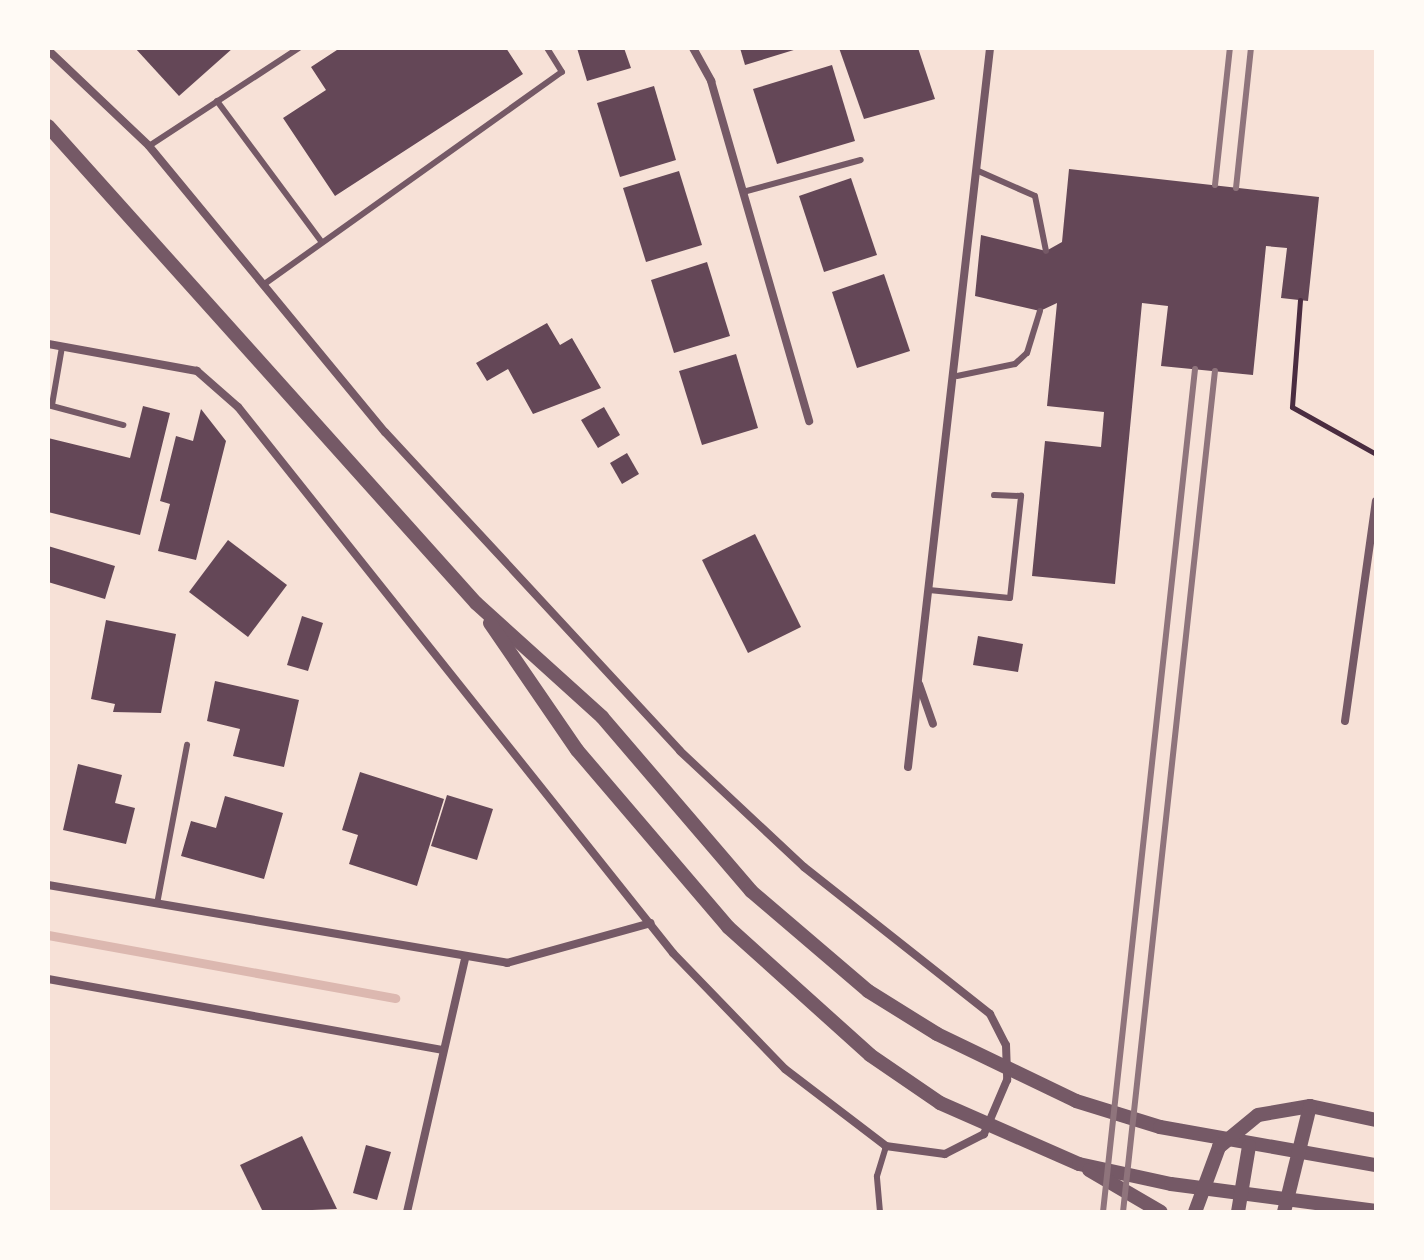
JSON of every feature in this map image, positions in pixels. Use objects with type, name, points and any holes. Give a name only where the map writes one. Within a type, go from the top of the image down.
[{"type":"street","points":[[693,48],[711,81],[809,421]]},
{"type":"street","points":[[908,767],[957,376],[990,48]]},
{"type":"street","points":[[48,50],[149,146],[385,432],[680,751],[804,867],[990,1014],[1006,1045],[1007,1080],[984,1134],[945,1154],[886,1146],[785,1069],[651,923],[238,407],[197,371],[48,344]]},
{"type":"street","points":[[48,126],[476,603],[602,717],[751,891],[868,991],[937,1034],[1076,1101],[1249,1146],[1376,1165]]},
{"type":"street","points":[[1345,721],[1376,501]]},
{"type":"street","points":[[476,603],[577,750],[728,927],[870,1055],[940,1103],[1079,1164],[1161,1212]]},
{"type":"street","points":[[917,680],[933,724]]},
{"type":"street","points":[[48,885],[465,959],[507,963],[651,923]]},
{"type":"street","points":[[407,1212],[441,1050],[465,959]]},
{"type":"street","points":[[48,979],[441,1050]]},
{"type":"street","points":[[1284,1212],[1310,1106]]},
{"type":"street","points":[[1198,1211],[1203,1175],[1234,1129],[1258,1115],[1310,1106],[1376,1120]]},
{"type":"street","points":[[1238,1212],[1249,1146]]},
{"type":"street","points":[[1079,1164],[1376,1211]]},
{"type":"lane","points":[[149,146],[299,48]]},
{"type":"lane","points":[[263,285],[562,72],[547,48]]},
{"type":"lane","points":[[217,101],[321,241]]},
{"type":"lane","points":[[743,192],[861,160]]},
{"type":"lane","points":[[976,170],[1035,196],[1046,251]]},
{"type":"lane","points":[[957,376],[1015,364],[1032,344],[1040,311]]},
{"type":"lane","points":[[62,347],[50,405],[123,425]]},
{"type":"lane","points":[[929,590],[1010,598],[1021,496],[994,495]]},
{"type":"lane","points":[[157,904],[187,745]]},
{"type":"lane","points":[[880,1212],[877,1176],[886,1146]]},
{"type":"path","points":[[1300,300],[1292,407],[1376,454]]},
{"type":"building","points":[[135,48],[233,48],[179,96]]},
{"type":"building","points":[[340,48],[506,48],[523,74],[335,196],[283,118],[326,90],[311,67]]},
{"type":"building","points":[[577,48],[624,48],[631,68],[587,81]]},
{"type":"building","points":[[740,48],[797,48],[797,49],[745,65]]},
{"type":"building","points":[[839,48],[918,48],[935,99],[864,119]]},
{"type":"building","points":[[832,65],[855,141],[777,164],[753,89]]},
{"type":"building","points":[[654,86],[676,160],[620,177],[597,103]]},
{"type":"building","points":[[1069,169],[1319,197],[1308,301],[1281,298],[1287,248],[1266,246],[1253,375],[1161,366],[1168,306],[1142,303],[1115,584],[1032,576],[1045,441],[1101,447],[1104,412],[1047,406],[1057,303],[1040,311],[975,296],[981,235],[1046,251],[1062,242]]},
{"type":"building","points":[[679,171],[702,245],[646,262],[623,188]]},
{"type":"building","points":[[851,178],[877,255],[824,272],[799,196]]},
{"type":"building","points":[[707,262],[730,336],[674,353],[651,280]]},
{"type":"building","points":[[884,274],[910,351],[857,368],[832,292]]},
{"type":"building","points":[[547,323],[560,345],[572,338],[601,388],[533,414],[508,369],[487,381],[476,363]]},
{"type":"building","points":[[736,354],[758,428],[702,445],[679,371]]},
{"type":"building","points":[[143,406],[170,413],[140,535],[48,512],[48,438],[130,458]]},
{"type":"building","points":[[604,407],[620,435],[598,448],[581,420]]},
{"type":"building","points":[[201,409],[226,441],[196,560],[158,551],[170,504],[160,501],[176,436],[193,441]]},
{"type":"building","points":[[627,453],[639,474],[622,484],[610,463]]},
{"type":"building","points":[[755,534],[801,627],[748,653],[702,560]]},
{"type":"building","points":[[228,540],[287,585],[248,637],[189,592]]},
{"type":"building","points":[[48,546],[115,566],[105,599],[48,582]]},
{"type":"building","points":[[302,616],[323,623],[308,671],[287,665]]},
{"type":"building","points":[[106,620],[176,634],[161,713],[113,712],[115,704],[91,699]]},
{"type":"building","points":[[978,636],[1023,644],[1018,672],[973,665]]},
{"type":"building","points":[[215,681],[299,700],[284,767],[233,756],[240,729],[207,721]]},
{"type":"building","points":[[78,764],[122,775],[115,803],[135,808],[126,844],[63,830]]},
{"type":"building","points":[[360,772],[444,799],[417,886],[349,864],[358,835],[342,830]]},
{"type":"building","points":[[447,795],[493,809],[477,860],[431,846]]},
{"type":"building","points":[[225,796],[283,813],[264,879],[181,856],[191,821],[216,828]]},
{"type":"building","points":[[302,1136],[337,1209],[263,1212],[240,1165]]},
{"type":"building","points":[[366,1145],[391,1152],[377,1200],[353,1193]]},
{"type":"waterway","points":[[48,935],[395,998]]},
{"type":"railway","points":[[1215,185],[1230,48]]},
{"type":"railway","points":[[1236,188],[1251,48]]},
{"type":"railway","points":[[1103,1212],[1195,369]]},
{"type":"railway","points":[[1123,1212],[1215,371]]}]
